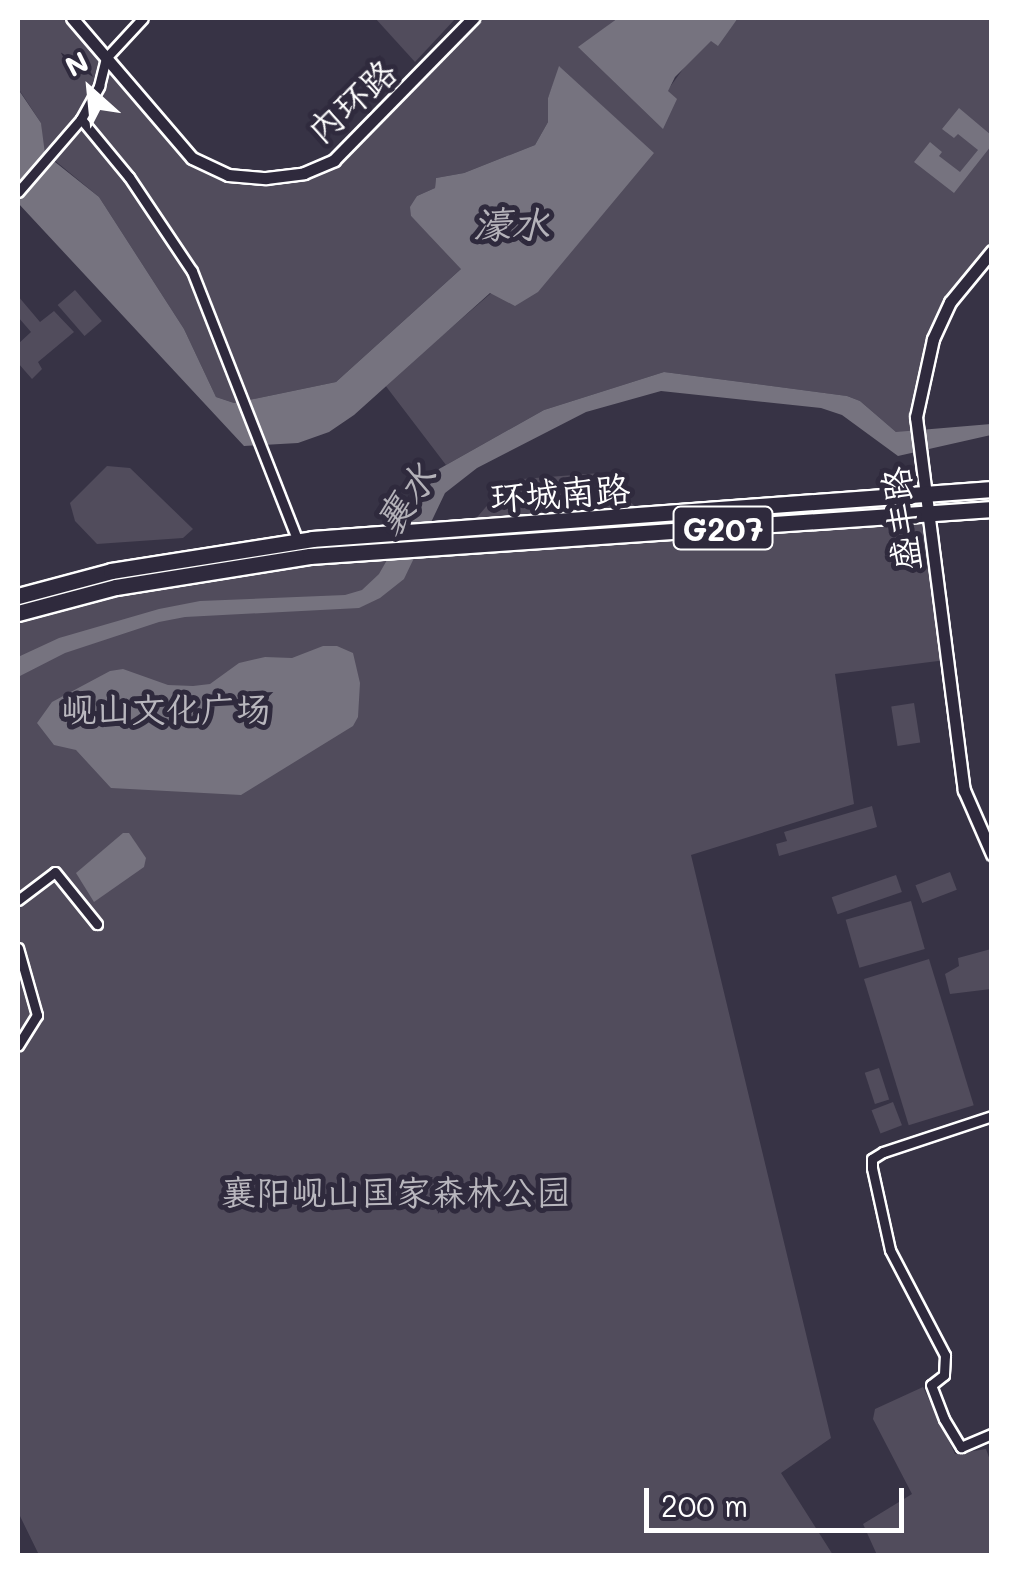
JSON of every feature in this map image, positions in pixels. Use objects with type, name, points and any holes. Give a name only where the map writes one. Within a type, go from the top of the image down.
[{"type":"highway","name":"环城南路","points":[[18,613],[116,587],[310,556],[376,551],[454,538],[992,489]]},
{"type":"highway","name":"环城南路","points":[[18,596],[111,571],[298,541],[390,532],[454,538],[992,509]]},
{"type":"street","name":"内环路","points":[[72,18],[192,158],[228,175],[266,178],[304,173],[334,160],[474,18]]},
{"type":"street","points":[[18,192],[81,118],[99,86],[106,58],[143,18]]},
{"type":"street","points":[[81,118],[129,178],[192,272],[298,541]]},
{"type":"street","name":"盛丰路","points":[[992,251],[950,302],[933,339],[916,418],[925,513],[964,790],[992,854]]},
{"type":"street","points":[[18,900],[55,872],[97,924]]},
{"type":"street","points":[[18,948],[37,1015],[18,1046]]},
{"type":"street","points":[[992,1116],[872,1159],[890,1250],[945,1355],[944,1375],[931,1384],[944,1418],[961,1447],[992,1434]]},
{"type":"green space","points":[[18,18],[72,18],[192,158],[228,175],[266,178],[334,160],[464,18],[618,18],[579,48],[667,91],[688,62],[711,40],[717,45],[738,18],[991,18],[991,251],[950,302],[933,339],[918,432],[896,432],[860,401],[847,396],[664,372],[544,410],[446,465],[385,385],[653,153],[560,67],[548,98],[548,122],[535,145],[464,173],[436,178],[435,188],[417,196],[411,216],[462,268],[336,382],[234,403],[216,397],[184,329],[99,197],[42,150],[41,123],[18,88]]},
{"type":"green space","points":[[375,18],[456,18],[415,62]]},
{"type":"green space","points":[[75,290],[102,321],[85,336],[58,305]]},
{"type":"green space","points":[[18,296],[40,322],[54,311],[74,332],[38,362],[42,369],[32,379],[18,363],[18,344],[31,332],[18,317]]},
{"type":"green space","points":[[107,466],[130,468],[193,529],[183,538],[97,544],[75,521],[70,503]]},
{"type":"green space","name":"襄阳岘山国家森林公园","points":[[600,473],[645,516],[815,503],[816,517],[925,513],[946,660],[835,674],[854,804],[691,855],[831,1438],[781,1473],[833,1555],[39,1555],[18,1512],[18,596],[209,553],[467,529],[509,480]]},
{"type":"green space","points":[[914,703],[920,743],[898,746],[891,707]]},
{"type":"green space","points":[[872,806],[877,827],[779,856],[776,844],[787,841],[784,832]]},
{"type":"green space","points":[[950,872],[957,890],[922,903],[915,885]]},
{"type":"green space","points":[[896,875],[902,892],[838,914],[832,897]]},
{"type":"green space","points":[[911,901],[925,949],[859,968],[846,920]]},
{"type":"green space","points":[[991,949],[991,989],[950,994],[945,974],[959,966],[958,958]]},
{"type":"green space","points":[[929,959],[974,1105],[909,1125],[864,979]]},
{"type":"green space","points":[[879,1068],[889,1099],[875,1104],[865,1073]]},
{"type":"green space","points":[[893,1102],[902,1125],[880,1134],[872,1110]]},
{"type":"green space","points":[[923,1387],[955,1454],[986,1449],[991,1463],[991,1555],[877,1555],[863,1524],[912,1494],[873,1419],[875,1409]]},
{"type":"water","points":[[618,18],[738,18],[718,46],[711,41],[675,77],[668,91],[677,99],[663,129],[578,47]]},
{"type":"water","name":"濠水","points":[[559,66],[654,153],[538,292],[515,306],[490,293],[354,415],[329,432],[298,443],[244,446],[18,203],[18,89],[41,123],[45,154],[99,197],[184,329],[216,397],[234,403],[336,382],[461,269],[411,216],[410,207],[417,196],[435,188],[436,178],[464,173],[535,145],[548,122],[548,98]]},
{"type":"water","points":[[959,108],[991,135],[991,146],[954,193],[914,162],[930,142],[942,152],[939,156],[960,172],[978,150],[958,134],[954,138],[942,129]]},
{"type":"water","name":"襄水","points":[[664,372],[847,396],[860,401],[896,432],[991,424],[991,435],[898,456],[842,415],[821,408],[661,391],[586,412],[477,468],[445,493],[404,579],[359,608],[185,617],[159,622],[65,653],[18,677],[18,657],[59,638],[159,609],[200,601],[345,595],[362,590],[379,574],[439,469],[544,410]]},
{"type":"water","points":[[323,646],[337,646],[353,653],[360,683],[358,717],[353,726],[241,795],[111,788],[76,750],[54,745],[37,723],[52,702],[110,671],[123,669],[168,685],[193,686],[210,684],[239,663],[265,657],[292,658]]},
{"type":"water","points":[[123,833],[129,833],[146,858],[144,867],[94,902],[76,873]]},
{"type":"park label","name":"岘山文化广场","points":[[166,708]]}]
